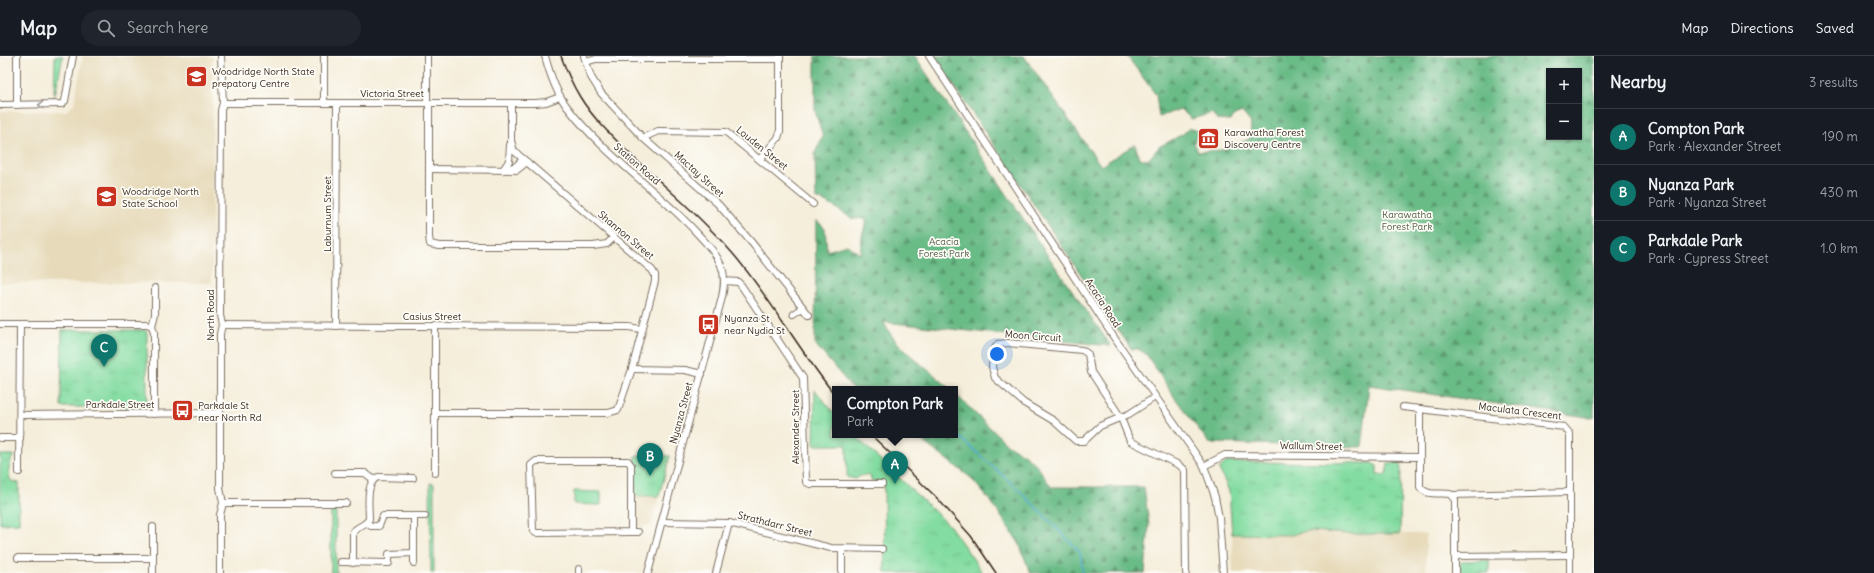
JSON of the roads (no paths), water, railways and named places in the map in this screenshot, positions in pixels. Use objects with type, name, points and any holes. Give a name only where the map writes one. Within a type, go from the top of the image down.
[{"type":"street","points":[[17,56],[17,105]]},
{"type":"street","points":[[0,105],[57,105],[65,101],[73,56]]},
{"type":"street","name":"North Road","points":[[220,573],[220,515],[222,503],[220,488],[220,334],[222,325],[220,315],[221,110],[223,103],[221,56]]},
{"type":"street","points":[[324,56],[324,103]]},
{"type":"street","points":[[427,56],[430,244],[439,246],[593,246],[607,244],[614,238]]},
{"type":"street","name":"Station Road","points":[[545,56],[560,97],[592,136],[674,210],[705,242],[721,264],[724,281]]},
{"type":"street","name":"Acacia Road","points":[[928,56],[1113,336],[1204,466],[1214,492],[1219,518],[1222,573]]},
{"type":"street","points":[[585,59],[780,58],[780,132],[778,138],[760,159]]},
{"type":"street","name":"Mactay Street","points":[[585,59],[592,77],[601,93],[643,138],[718,204],[752,243],[809,315]]},
{"type":"street","name":"Victoria Street","points":[[223,103],[511,104],[546,102],[560,97]]},
{"type":"street","name":"Laburnum Street","points":[[336,326],[337,103]]},
{"type":"street","points":[[503,170],[510,160],[511,104]]},
{"type":"street","name":"Louden Street","points":[[643,138],[648,134],[658,131],[726,132],[813,204]]},
{"type":"street","name":"Shannon Street","points":[[436,413],[608,413],[618,410],[632,369],[641,329],[655,281],[655,275],[652,270],[514,151],[511,141]]},
{"type":"street","points":[[503,170],[515,166],[525,160]]},
{"type":"street","points":[[517,170],[525,160]]},
{"type":"street","points":[[429,169],[531,170],[539,173]]},
{"type":"street","name":"Nyanza Street","points":[[648,573],[721,301],[724,281]]},
{"type":"street","name":"Alexander Street","points":[[724,281],[738,282],[741,285],[803,378],[806,482],[810,484],[882,484]]},
{"type":"street","points":[[154,414],[154,332],[152,326],[155,314],[155,288]]},
{"type":"street","points":[[794,314],[803,308]]},
{"type":"street","points":[[0,324],[147,324],[152,326]]},
{"type":"street","points":[[19,472],[20,324]]},
{"type":"street","name":"Casius Street","points":[[222,325],[629,326],[641,329]]},
{"type":"street","points":[[435,326],[435,473]]},
{"type":"street","name":"Moon Circuit","points":[[1121,418],[1091,372],[1090,357],[1087,352],[1082,350],[1008,343],[998,344],[996,347],[992,367],[995,378],[1024,403],[1054,421],[1076,442],[1084,441],[1100,426],[1121,418],[1155,397]]},
{"type":"street","points":[[632,369],[685,370],[702,374]]},
{"type":"street","name":"Maculata Crescent","points":[[1403,407],[1564,427],[1570,434],[1570,573]]},
{"type":"street","points":[[1420,409],[1420,487],[1424,492],[1446,493],[1452,495],[1570,492]]},
{"type":"street","name":"Parkdale Street","points":[[20,415],[220,413]]},
{"type":"street","points":[[1121,418],[1130,441],[1180,465],[1185,470],[1186,573]]},
{"type":"street","points":[[0,438],[20,438]]},
{"type":"street","name":"Wallum Street","points":[[1204,466],[1225,455],[1420,457]]},
{"type":"street","points":[[631,532],[630,462],[536,461],[531,465],[533,531],[631,532],[638,532]]},
{"type":"street","points":[[335,473],[365,473],[373,479]]},
{"type":"street","points":[[373,479],[378,477],[413,478]]},
{"type":"street","points":[[353,563],[353,532],[356,528],[367,523],[369,519],[370,489],[373,479]]},
{"type":"street","points":[[1452,495],[1455,500],[1455,573]]},
{"type":"street","points":[[222,503],[346,503]]},
{"type":"street","points":[[367,523],[370,526],[378,526],[383,516],[425,516]]},
{"type":"street","points":[[414,516],[414,563]]},
{"type":"street","name":"Strathdarr Street","points":[[662,522],[729,523],[831,548],[882,549]]},
{"type":"street","points":[[716,573],[729,523]]},
{"type":"street","points":[[153,527],[153,573]]},
{"type":"street","points":[[842,549],[842,573]]},
{"type":"street","points":[[341,562],[389,563],[389,554],[414,553]]},
{"type":"street","points":[[1455,556],[1570,555]]},
{"type":"street","points":[[18,558],[153,558]]},
{"type":"waterway","points":[[958,436],[1019,490],[1080,552],[1083,573]]},
{"type":"railway","points":[[561,56],[574,87],[592,114],[634,158],[698,217],[734,255],[760,289],[832,391]]},
{"type":"railway","points":[[874,438],[936,497],[971,536],[996,573]]},
{"type":"place","name":"Woodridge North State prepatory Centre","points":[[196,77]]},
{"type":"place","name":"Karawatha Forest Discovery Centre","points":[[1209,138]]},
{"type":"place","name":"Woodridge North State School","points":[[106,197]]},
{"type":"place","name":"Nyanza St near Nydia St","points":[[709,324]]},
{"type":"place","name":"Parkdale Park","points":[[104,367]]},
{"type":"place","name":"Parkdale St near North Rd","points":[[182,411]]},
{"type":"place","name":"Nyanza Park","points":[[650,476]]},
{"type":"place","name":"Compton Park","points":[[895,484]]},
{"type":"park label","name":"Karawatha Forest Park","points":[[1407,220]]},
{"type":"park label","name":"Acacia Forest Park","points":[[944,246]]}]
